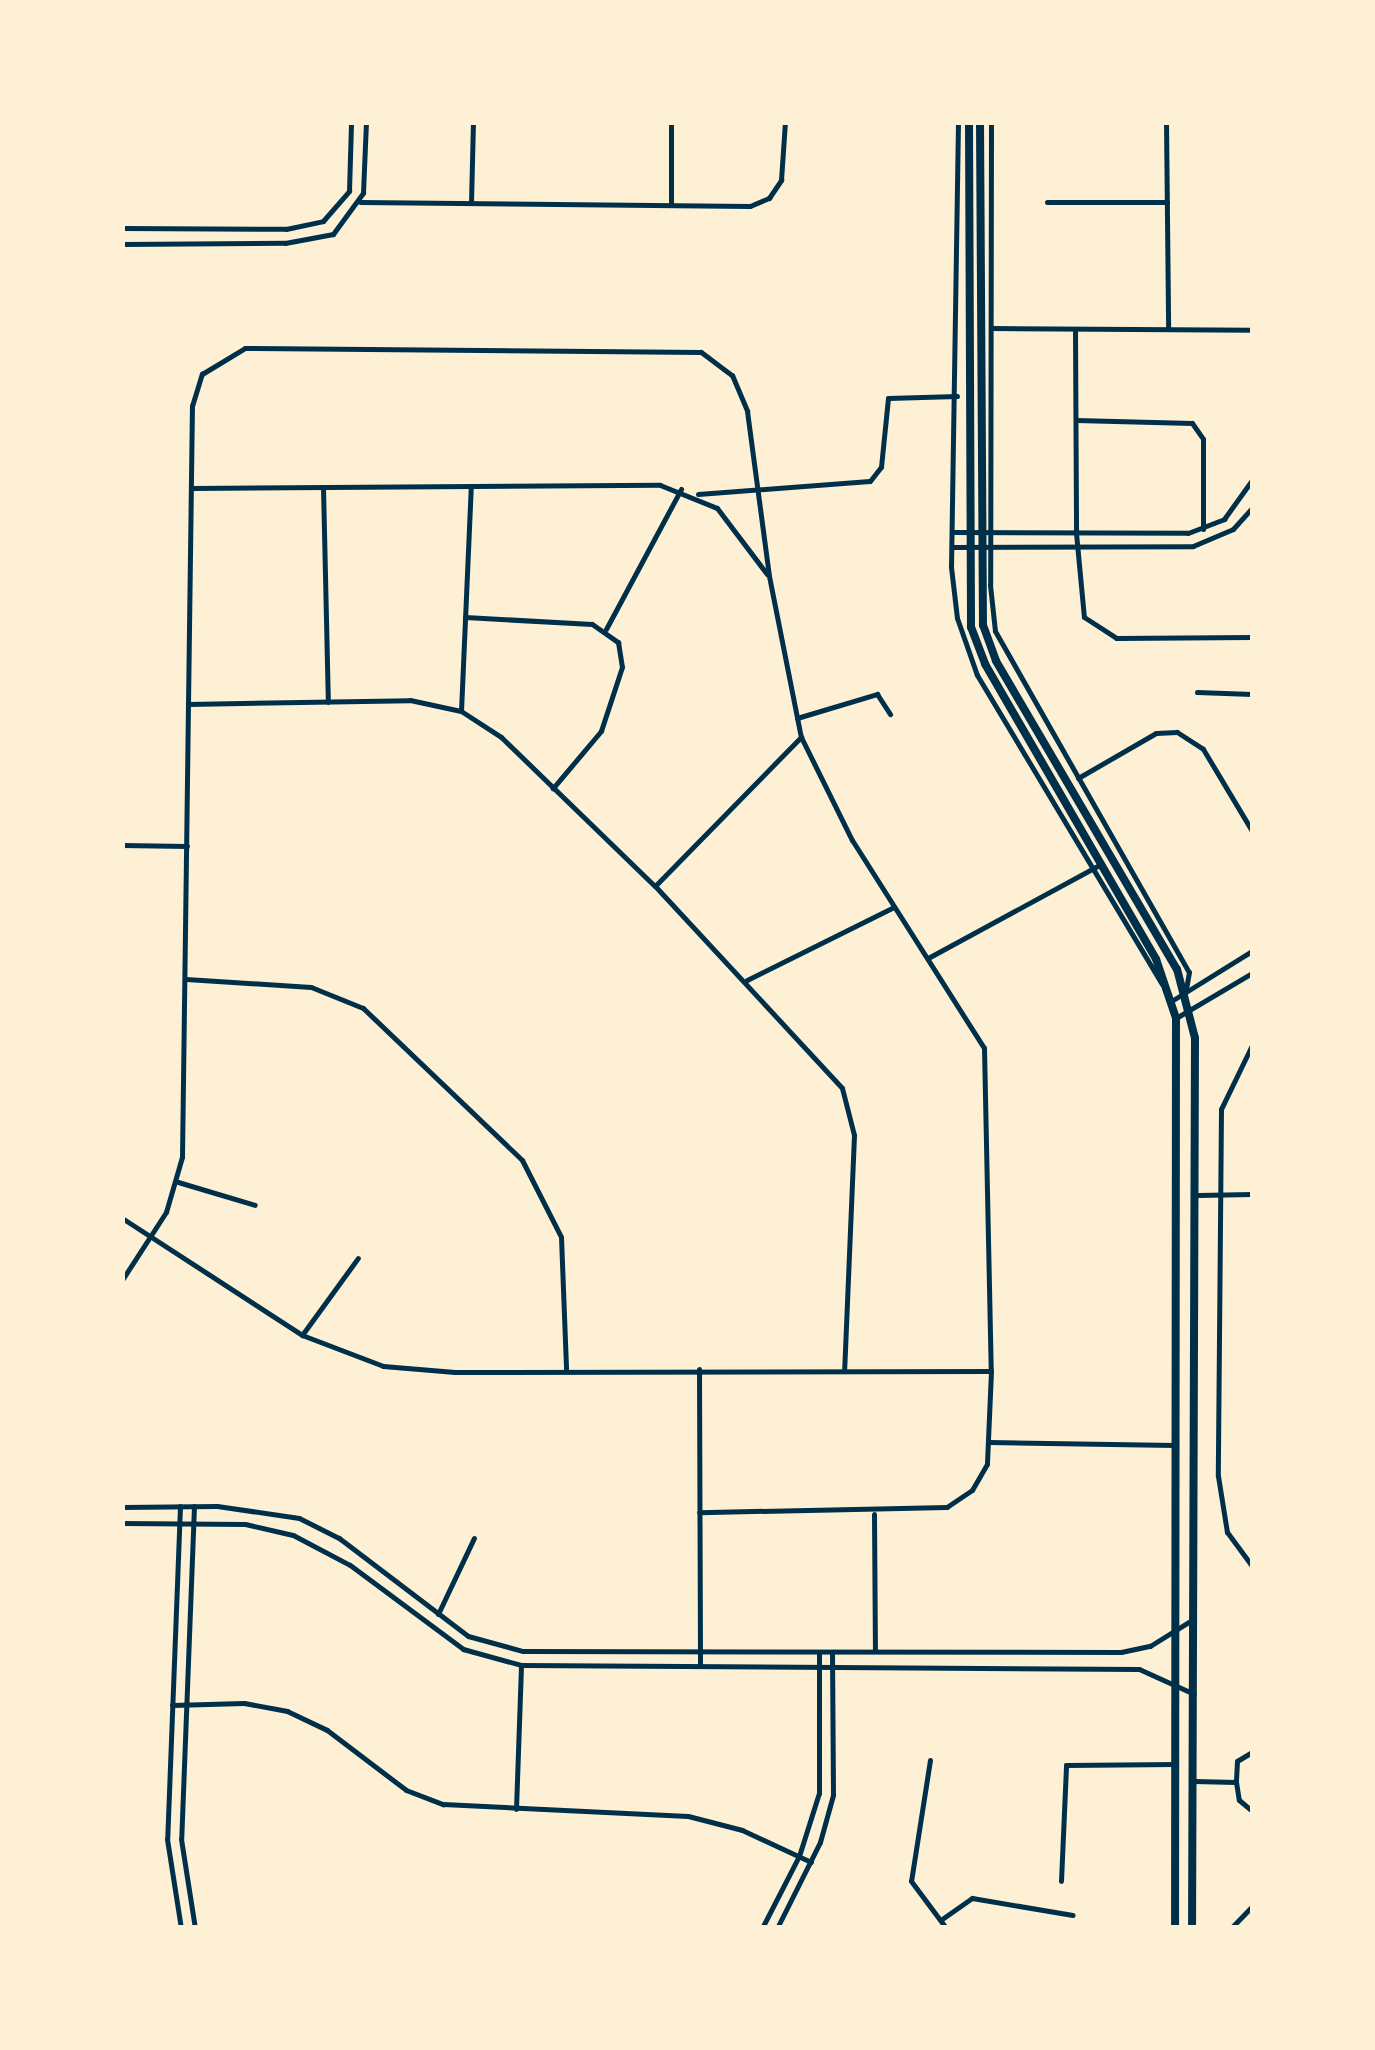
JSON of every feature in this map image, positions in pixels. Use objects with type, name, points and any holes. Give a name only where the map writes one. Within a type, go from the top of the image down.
[{"type":"street","points":[[122,228],[299,228],[334,213],[348,191],[351,122]]},
{"type":"street","points":[[122,244],[222,245],[317,240],[346,224],[360,202],[366,122]]},
{"type":"street","points":[[471,203],[473,122]]},
{"type":"street","points":[[671,205],[672,122]]},
{"type":"street","points":[[360,202],[763,202],[780,180],[785,122]]},
{"type":"street","points":[[958,122],[952,547],[957,618],[971,664],[1169,989],[1176,1018],[1175,1928]]},
{"type":"street","points":[[969,122],[969,616],[985,664],[1096,867]]},
{"type":"street","points":[[980,122],[986,532],[980,606],[996,660],[1186,990],[1191,1009],[1198,1195],[1192,1928]]},
{"type":"street","points":[[986,532],[991,122]]},
{"type":"street","points":[[1166,122],[1168,329]]},
{"type":"street","points":[[1048,202],[1167,202]]},
{"type":"street","points":[[221,228],[222,245]]},
{"type":"street","points":[[990,328],[1252,330]]},
{"type":"street","points":[[1076,329],[1080,605],[1103,634],[1252,637]]},
{"type":"street","points":[[122,1280],[178,1182],[195,390],[214,362],[245,348],[683,348],[718,362],[742,392],[769,576],[801,737],[834,808],[977,1033],[988,1065],[991,1371],[989,1442],[981,1478],[960,1500],[932,1511],[700,1512]]},
{"type":"street","points":[[695,494],[870,480],[882,468],[888,398],[957,396]]},
{"type":"street","points":[[1076,420],[1192,423],[1203,439],[1204,529]]},
{"type":"street","points":[[956,458],[969,458]]},
{"type":"street","points":[[954,532],[1204,529],[1236,507],[1252,480]]},
{"type":"street","points":[[461,711],[471,486]]},
{"type":"street","points":[[323,487],[328,702]]},
{"type":"street","points":[[191,488],[682,489],[695,494],[735,525],[769,576]]},
{"type":"street","points":[[606,629],[682,489]]},
{"type":"street","points":[[952,547],[1192,546],[1233,529],[1252,508]]},
{"type":"street","points":[[986,547],[996,631],[1189,972],[1186,990]]},
{"type":"street","points":[[957,618],[969,616]]},
{"type":"street","points":[[465,618],[606,629]]},
{"type":"street","points":[[553,788],[587,753],[604,722],[622,661],[606,629]]},
{"type":"street","points":[[1198,692],[1252,694]]},
{"type":"street","points":[[797,718],[878,694],[890,714]]},
{"type":"street","points":[[188,704],[410,700],[461,711],[501,736],[655,886],[828,1066],[850,1110],[844,1369]]},
{"type":"street","points":[[1078,778],[1156,733],[1177,732],[1203,750],[1252,831]]},
{"type":"street","points":[[655,886],[801,737]]},
{"type":"street","points":[[122,846],[187,846]]},
{"type":"street","points":[[928,958],[1096,867]]},
{"type":"street","points":[[747,980],[894,907]]},
{"type":"street","points":[[1173,1000],[1252,952]]},
{"type":"street","points":[[1176,1018],[1252,974]]},
{"type":"street","points":[[185,979],[311,986],[363,1008],[522,1160],[561,1237],[566,1370]]},
{"type":"street","points":[[1252,1045],[1225,1092],[1218,1194],[1218,1476],[1227,1532],[1252,1566]]},
{"type":"street","points":[[178,1182],[255,1205]]},
{"type":"street","points":[[1198,1195],[1252,1194]]},
{"type":"street","points":[[122,1218],[302,1335],[383,1366],[991,1371]]},
{"type":"street","points":[[302,1335],[358,1258]]},
{"type":"street","points":[[1175,1349],[1184,1357],[1197,1352]]},
{"type":"street","points":[[700,1368],[700,1666]]},
{"type":"street","points":[[1175,1392],[1194,1394]]},
{"type":"street","points":[[989,1442],[1175,1445]]},
{"type":"street","points":[[180,1506],[167,1839],[181,1928]]},
{"type":"street","points":[[122,1507],[194,1506],[277,1513],[320,1527],[468,1636],[523,1651],[1106,1652],[1150,1646],[1194,1618]]},
{"type":"street","points":[[194,1506],[180,1839],[195,1928]]},
{"type":"street","points":[[874,1512],[876,1651]]},
{"type":"street","points":[[122,1523],[194,1522],[273,1529],[313,1543],[462,1649],[522,1665],[1148,1670],[1194,1694]]},
{"type":"street","points":[[438,1614],[474,1538]]},
{"type":"street","points":[[762,1928],[800,1856],[820,1793],[819,1652]]},
{"type":"street","points":[[778,1928],[812,1862],[833,1795],[832,1652]]},
{"type":"street","points":[[1106,1652],[1106,1669]]},
{"type":"street","points":[[516,1809],[522,1665]]},
{"type":"street","points":[[172,1705],[287,1711],[424,1798],[516,1809],[702,1819],[812,1862]]},
{"type":"street","points":[[1252,1752],[1236,1761],[1239,1800],[1252,1810]]},
{"type":"street","points":[[930,1760],[911,1881],[946,1928]]},
{"type":"street","points":[[1060,1882],[1066,1764],[1175,1764]]},
{"type":"street","points":[[1194,1781],[1236,1782]]},
{"type":"street","points":[[942,1918],[972,1898],[1073,1915]]},
{"type":"street","points":[[1231,1928],[1252,1906]]}]
